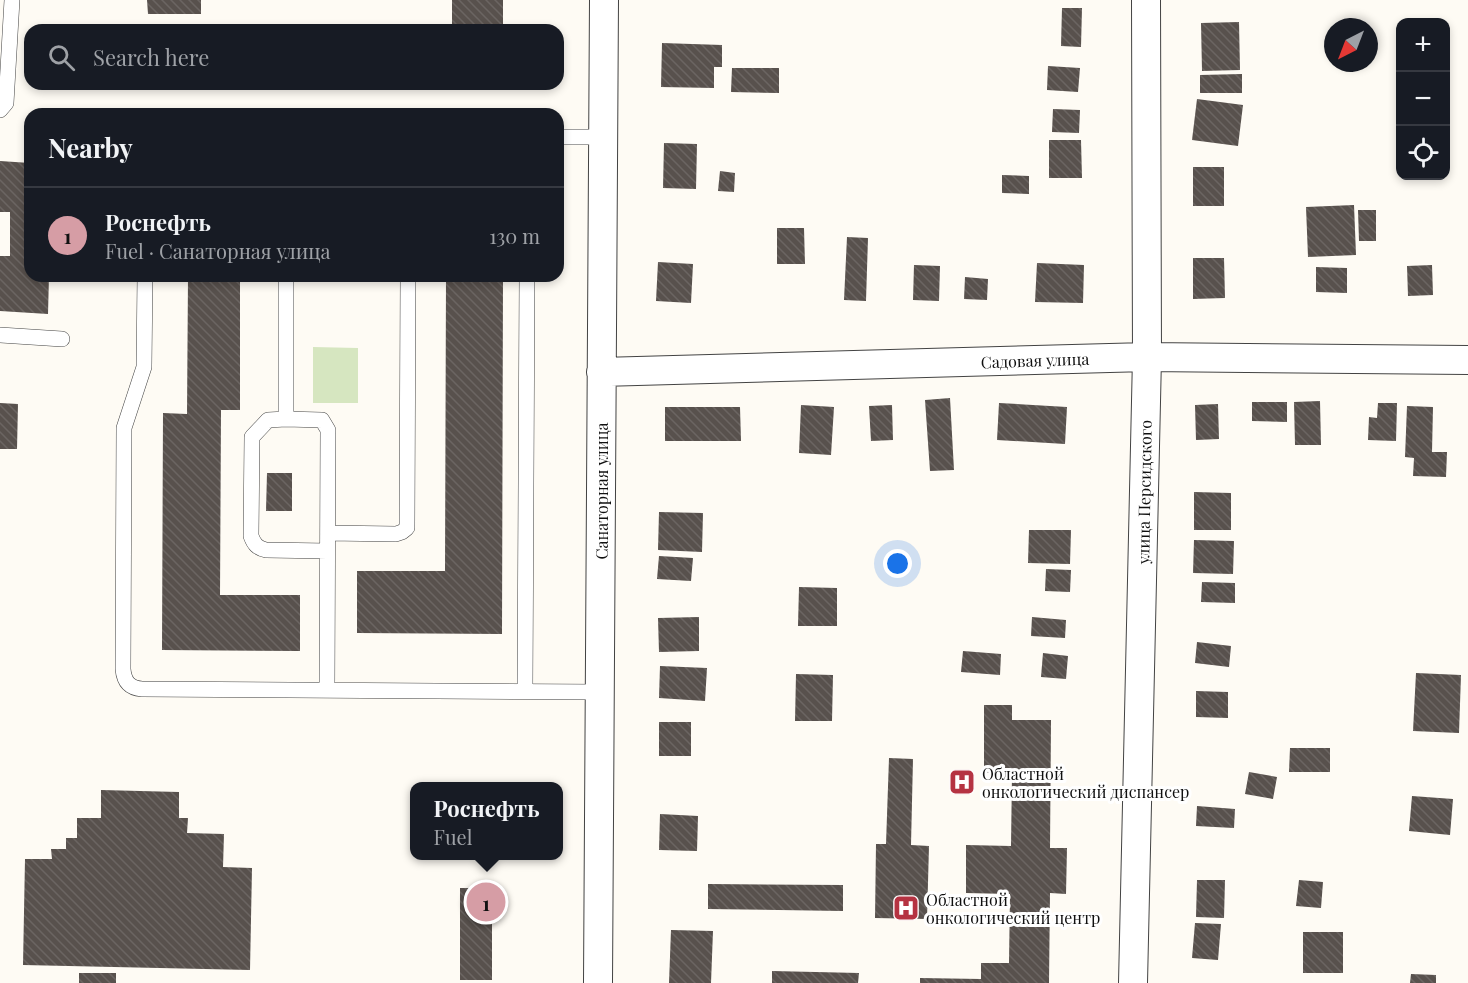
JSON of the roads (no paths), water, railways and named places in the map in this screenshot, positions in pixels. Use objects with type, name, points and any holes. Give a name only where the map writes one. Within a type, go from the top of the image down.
[{"type":"street","name":"Санаторная улица","points":[[598,983],[604,0]]},
{"type":"street","name":"улица Персидского","points":[[1133,983],[1147,357],[1146,0]]},
{"type":"street","name":"Садовая улица","points":[[601,372],[1147,357],[1468,360]]},
{"type":"lane","points":[[0,110],[6,103],[12,0]]},
{"type":"lane","points":[[564,137],[603,137]]},
{"type":"lane","points":[[145,282],[144,367],[124,428],[124,678],[134,688],[600,692]]},
{"type":"lane","points":[[286,282],[286,419]]},
{"type":"lane","points":[[328,533],[396,534],[407,528],[408,282]]},
{"type":"lane","points":[[525,691],[527,282]]},
{"type":"lane","points":[[0,335],[62,339]]},
{"type":"lane","points":[[327,551],[266,550],[259,549],[254,543],[251,536],[252,437],[268,420],[316,419],[322,420],[327,426],[328,533],[327,690]]},
{"type":"place","name":"Областной онкологический диспансер","points":[[962,782]]},
{"type":"place","name":"Роснефть","points":[[486,902]]},
{"type":"place","name":"Областной онкологический центр","points":[[906,908]]}]
